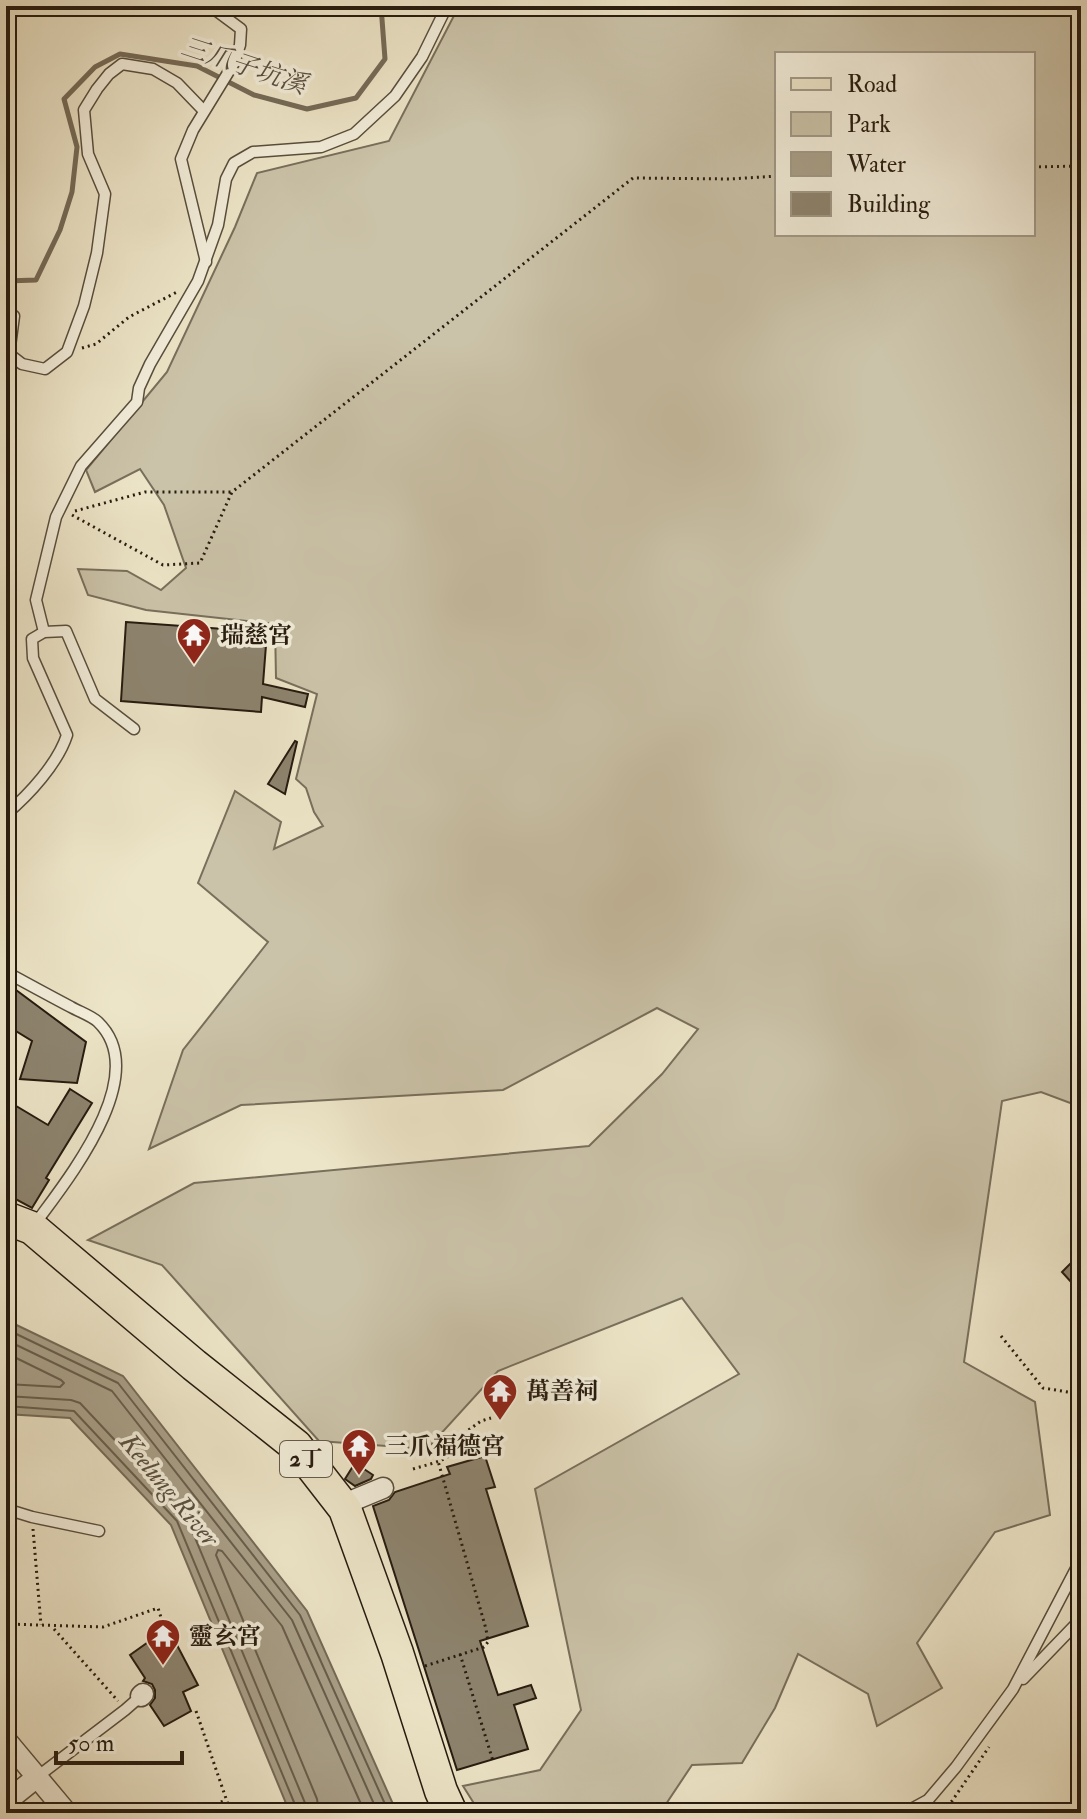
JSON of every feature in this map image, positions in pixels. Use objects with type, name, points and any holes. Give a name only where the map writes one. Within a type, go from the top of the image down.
[{"type":"main road","name":"2丁","points":[[19,1223],[296,1446],[345,1509],[451,1813]]},
{"type":"street","points":[[342,1505],[383,1488]]},
{"type":"street","points":[[6,1740],[67,1813]]},
{"type":"street","points":[[6,1802],[37,1777]]},
{"type":"lane","points":[[206,262],[181,159],[193,130],[229,70],[240,45],[241,29],[210,6]]},
{"type":"lane","points":[[44,632],[36,600],[56,517],[81,466],[137,402],[139,388],[150,364],[198,281],[218,225],[226,179],[234,163],[253,152],[321,147],[354,134],[395,96],[422,57],[447,6]]},
{"type":"lane","points":[[14,316],[9,354],[22,364],[45,369],[67,352],[84,306],[97,253],[105,194],[88,154],[84,110],[109,74],[122,64],[153,69],[177,83],[204,111]]},
{"type":"lane","points":[[6,814],[49,769],[62,751],[67,735],[33,658],[32,639],[44,632],[66,631],[95,699],[134,729]]},
{"type":"lane","points":[[6,972],[98,1021],[111,1040],[117,1065],[111,1098],[85,1155],[19,1223]]},
{"type":"lane","points":[[6,1509],[99,1531]]},
{"type":"lane","points":[[1013,1689],[1081,1559]]},
{"type":"lane","points":[[904,1813],[928,1800],[1013,1689],[1081,1622]]},
{"type":"lane","points":[[37,1777],[136,1700]]},
{"type":"path","points":[[1035,167],[1081,166]]},
{"type":"path","points":[[232,492],[145,492],[68,513],[163,565],[200,563],[232,492],[633,178],[775,176]]},
{"type":"path","points":[[67,352],[96,344],[129,317],[198,281]]},
{"type":"path","points":[[1001,1336],[1043,1388],[1074,1393]]},
{"type":"path","points":[[1076,1547],[1074,1393],[1081,1373]]},
{"type":"path","points":[[413,1469],[455,1453],[463,1434],[491,1418]]},
{"type":"path","points":[[403,1674],[484,1647],[488,1642],[438,1461]]},
{"type":"path","points":[[32,1517],[41,1625]]},
{"type":"path","points":[[6,1624],[103,1627],[158,1608],[165,1630]]},
{"type":"path","points":[[52,1627],[136,1700]]},
{"type":"path","points":[[460,1654],[493,1761]]},
{"type":"path","points":[[196,1711],[231,1813]]},
{"type":"path","points":[[937,1813],[952,1801],[993,1741]]},
{"type":"path","points":[[193,1813],[226,1800]]},
{"type":"green space","points":[[459,6],[1081,6],[1081,1107],[1041,1092],[1002,1101],[964,1362],[1035,1402],[1050,1515],[995,1532],[917,1643],[942,1688],[877,1726],[868,1694],[798,1654],[775,1708],[742,1763],[692,1765],[660,1813],[480,1813],[463,1786],[540,1770],[581,1710],[535,1489],[739,1374],[682,1298],[498,1371],[427,1449],[319,1441],[162,1265],[88,1240],[194,1183],[589,1146],[662,1074],[698,1029],[657,1008],[503,1090],[241,1105],[149,1149],[183,1050],[268,942],[198,883],[235,791],[281,822],[274,849],[323,826],[314,812],[306,788],[296,779],[317,694],[276,678],[275,624],[146,610],[88,595],[78,569],[127,571],[161,590],[186,568],[164,505],[140,469],[95,492],[86,470],[167,372],[257,173],[389,141]]},
{"type":"water","name":"Keelung River","points":[[6,1320],[123,1376],[307,1611],[397,1813],[290,1813],[171,1525],[70,1418],[6,1414]]},
{"type":"building","name":"瑞慈宮","points":[[126,622],[267,632],[263,684],[308,694],[305,707],[262,697],[261,712],[121,701]]},
{"type":"building","points":[[297,742],[285,794],[268,784]]},
{"type":"building","points":[[12,987],[86,1042],[77,1083],[20,1079],[32,1041],[6,1025],[6,996]]},
{"type":"building","points":[[70,1089],[92,1103],[46,1178],[49,1180],[32,1208],[6,1194],[6,1100],[48,1125]]},
{"type":"building","points":[[1081,1253],[1081,1293],[1062,1272]]},
{"type":"building","points":[[485,1456],[495,1487],[486,1489],[528,1626],[480,1641],[498,1695],[531,1685],[536,1698],[514,1705],[528,1749],[457,1770],[373,1506],[389,1500],[395,1492],[450,1474],[447,1467]]},
{"type":"building","name":"三爪福德宮","points":[[355,1463],[373,1475],[355,1486],[345,1479]]},
{"type":"building","name":"靈玄宮","points":[[168,1628],[198,1685],[183,1692],[191,1711],[164,1726],[150,1705],[155,1698],[155,1690],[152,1684],[143,1681],[145,1678],[130,1655]]},
{"type":"waterway","name":"三爪子坑溪","points":[[6,281],[36,280],[60,230],[72,192],[77,147],[64,99],[95,67],[120,54],[197,66],[254,95],[307,109],[356,98],[385,59],[381,6]]},
{"type":"place","name":"瑞慈宮","points":[[194,666]]},
{"type":"place","name":"萬善祠","points":[[500,1422]]},
{"type":"place","name":"三爪福德宮","points":[[359,1477]]},
{"type":"place","name":"靈玄宮","points":[[163,1667]]}]
